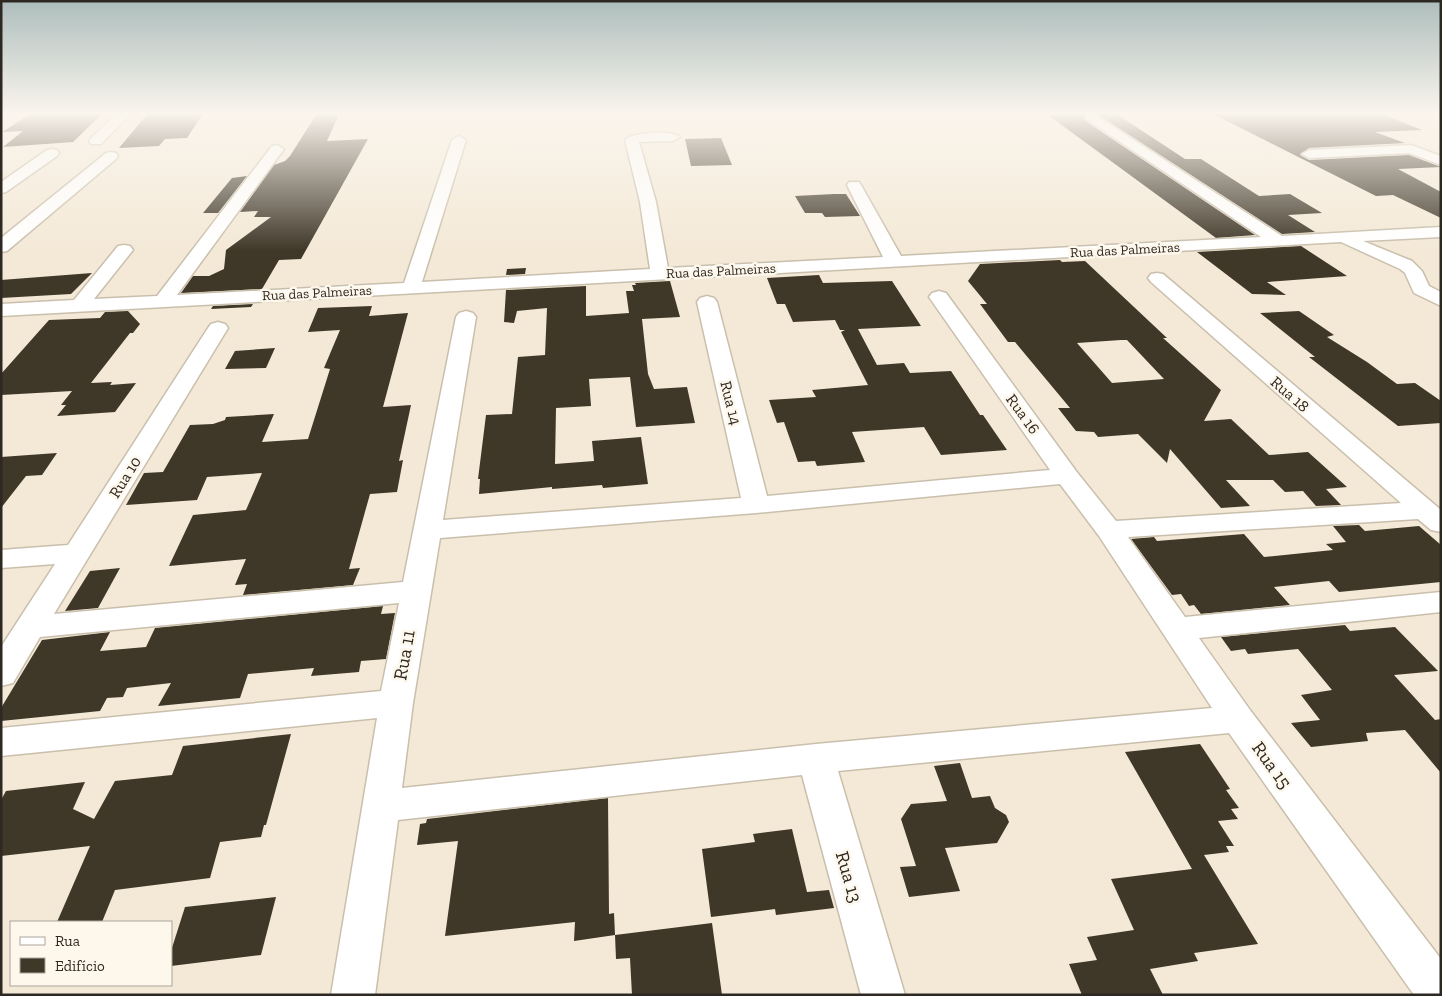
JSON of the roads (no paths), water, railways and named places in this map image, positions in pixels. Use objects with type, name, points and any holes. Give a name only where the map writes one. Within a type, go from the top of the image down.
[{"type":"street","points":[[1,189],[44,158]]},
{"type":"street","points":[[1,247],[108,158]]},
{"type":"street","points":[[163,301],[270,158]]},
{"type":"street","points":[[410,288],[453,158]]},
{"type":"street","points":[[637,158],[648,202],[660,275]]},
{"type":"street","points":[[1155,158],[1279,241]]},
{"type":"street","points":[[854,185],[895,262]]},
{"type":"street","name":"Rua das Palmeiras","points":[[1,310],[1441,232]]},
{"type":"street","points":[[1340,238],[1406,265],[1413,271],[1421,289],[1441,300]]},
{"type":"street","points":[[79,306],[124,250]]},
{"type":"street","name":"Rua 18","points":[[1157,278],[1432,517]]},
{"type":"street","name":"Rua 16","points":[[939,297],[1067,476],[1109,530]]},
{"type":"street","name":"Rua 14","points":[[707,302],[756,505]]},
{"type":"street","name":"Rua 11","points":[[353,995],[396,703],[466,317]]},
{"type":"street","name":"Rua 10","points":[[1,674],[218,328]]},
{"type":"street","points":[[427,530],[756,505],[1067,476]]},
{"type":"street","points":[[1109,530],[1432,517]]},
{"type":"street","name":"Rua 15","points":[[1109,530],[1238,718],[1441,995]]},
{"type":"street","points":[[1,559],[77,553]]},
{"type":"street","points":[[32,626],[415,592]]},
{"type":"street","points":[[1177,629],[1441,602]]},
{"type":"street","points":[[1,742],[396,703]]},
{"type":"street","points":[[381,806],[1238,718]]},
{"type":"street","name":"Rua 13","points":[[816,760],[883,995]]}]
